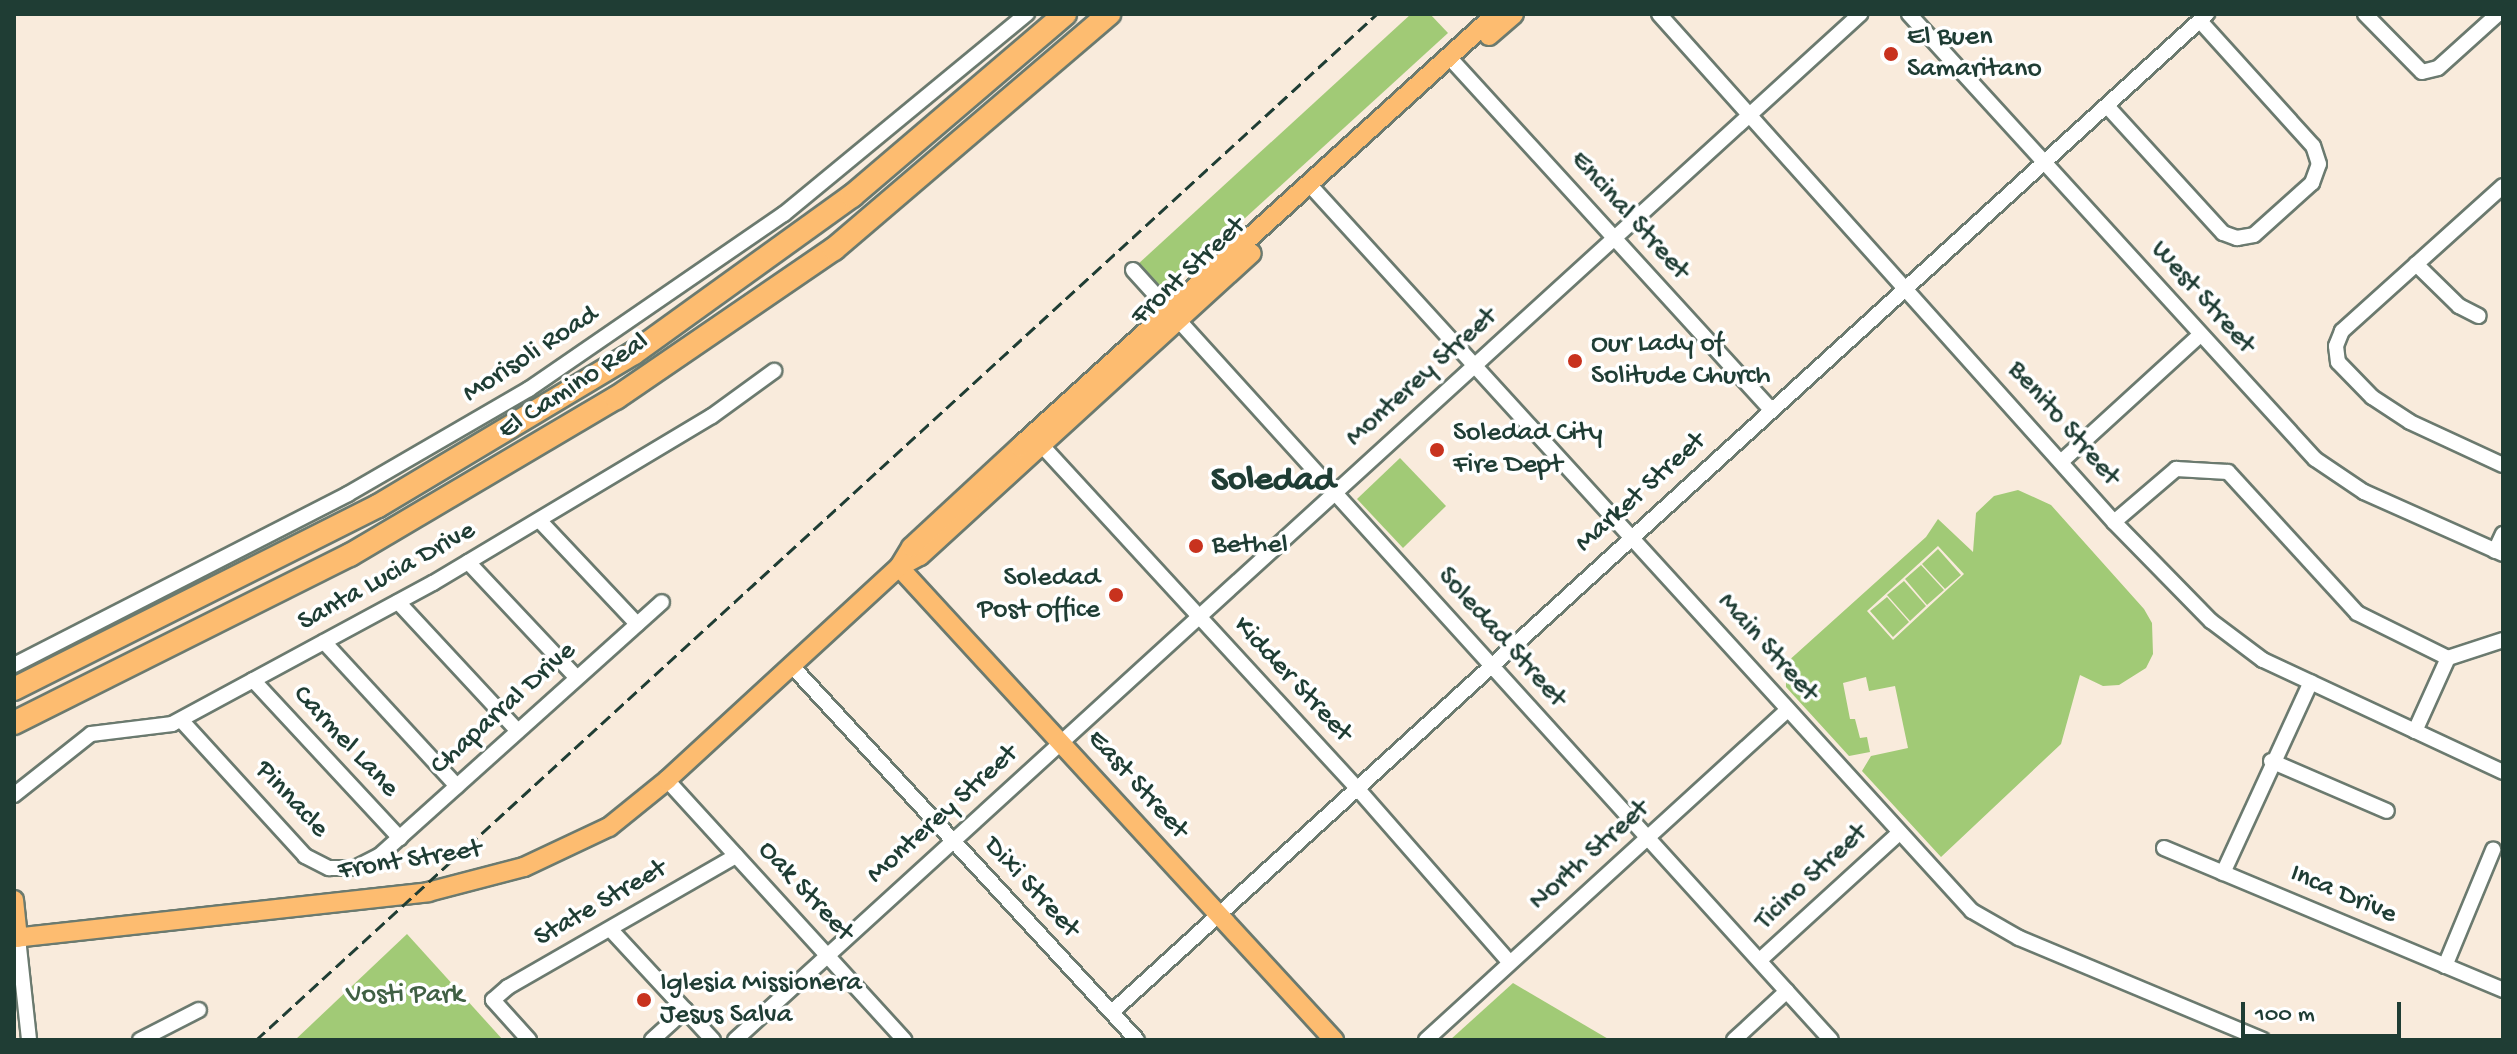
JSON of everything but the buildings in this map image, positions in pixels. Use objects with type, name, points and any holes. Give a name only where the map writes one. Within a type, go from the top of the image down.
[{"type":"highway","name":"El Camino Real","points":[[14,689],[366,513],[634,353],[852,196],[1065,14]]},
{"type":"highway","name":"El Camino Real","points":[[14,723],[350,555],[616,398],[834,249],[1109,14]]},
{"type":"main road","name":"Front Street","points":[[1453,61],[1496,14]]},
{"type":"main road","name":"Front Street","points":[[16,938],[476,882],[534,863],[609,827],[667,780],[899,567],[920,556],[1037,440],[1313,188],[1453,61],[1514,14]]},
{"type":"main road","name":"East Street","points":[[899,567],[1334,1040]]},
{"type":"main road","points":[[14,900],[16,938]]},
{"type":"street","name":"Morisoli Road","points":[[14,665],[348,494],[529,389],[784,214],[1027,14]]},
{"type":"street","name":"Benito Street","points":[[1659,14],[1906,286],[2114,522],[2236,642],[2311,682],[2503,772]]},
{"type":"street","name":"Monterey Street","points":[[735,1040],[1860,14]]},
{"type":"street","name":"West Street","points":[[1909,14],[2199,336],[2337,477],[2499,552]]},
{"type":"street","points":[[2365,14],[2422,72],[2438,68],[2498,14]]},
{"type":"street","name":"Market Street","points":[[1112,1012],[1906,286],[2204,18]]},
{"type":"street","points":[[2107,106],[2223,233],[2237,238],[2254,235],[2312,183],[2319,164],[2313,146],[2204,18]]},
{"type":"street","name":"Encinal Street","points":[[1453,61],[1771,410]]},
{"type":"street","points":[[2503,186],[2342,331],[2336,346],[2338,362],[2372,397],[2410,422],[2503,465]]},
{"type":"street","name":"Main Street","points":[[1313,188],[1972,911],[1994,926],[2258,1039]]},
{"type":"street","points":[[2416,264],[2459,306],[2479,316]]},
{"type":"street","name":"Soledad Street","points":[[1133,270],[1831,1040]]},
{"type":"street","points":[[2062,461],[2199,336]]},
{"type":"street","name":"Santa Lucia Drive","points":[[14,795],[91,734],[160,728],[181,720],[398,602],[712,416],[774,371]]},
{"type":"street","name":"Kidder Street","points":[[1037,440],[1357,788],[1510,963]]},
{"type":"street","points":[[2114,522],[2176,469],[2228,472],[2357,613],[2448,658],[2503,640]]},
{"type":"street","points":[[539,520],[637,624]]},
{"type":"street","points":[[2499,552],[2503,534]]},
{"type":"street","points":[[468,562],[577,678]]},
{"type":"street","points":[[398,602],[518,731]]},
{"type":"street","name":"Chaparral Drive","points":[[382,854],[662,602]]},
{"type":"street","points":[[324,642],[457,786]]},
{"type":"street","points":[[2415,731],[2448,658]]},
{"type":"street","name":"Dixi Street","points":[[791,665],[1137,1040]]},
{"type":"street","name":"Carmel Lane","points":[[253,680],[400,838]]},
{"type":"street","points":[[2223,873],[2271,761],[2311,682]]},
{"type":"street","name":"North Street","points":[[1426,1040],[1787,710]]},
{"type":"street","name":"Pinnacle","points":[[181,720],[316,864],[355,868],[382,854]]},
{"type":"street","points":[[2271,761],[2387,811]]},
{"type":"street","name":"Oak Street","points":[[667,780],[904,1040]]},
{"type":"street","name":"Ticino Street","points":[[1760,960],[1899,833]]},
{"type":"street","name":"Inca Drive","points":[[2164,848],[2503,990]]},
{"type":"street","points":[[2445,966],[2493,850]]},
{"type":"street","name":"State Street","points":[[529,1040],[493,1000],[736,856]]},
{"type":"street","points":[[611,930],[713,1040]]},
{"type":"street","points":[[16,938],[29,1040]]},
{"type":"street","points":[[1734,1040],[1787,991]]},
{"type":"street","points":[[140,1040],[199,1010]]},
{"type":"street","points":[[652,1040],[685,1010]]},
{"type":"green space","points":[[1411,14],[1430,14],[1448,33],[1163,293],[1137,265]]},
{"type":"green space","points":[[1400,458],[1446,506],[1403,548],[1357,499]]},
{"type":"green space","points":[[2018,490],[2051,505],[2144,609],[2152,623],[2153,654],[2146,668],[2119,685],[2103,686],[2080,675],[2061,744],[1941,857],[1862,771],[1871,756],[1908,748],[1895,686],[1869,691],[1866,677],[1843,683],[1850,719],[1855,719],[1860,738],[1867,737],[1870,752],[1849,756],[1786,687],[1786,663],[1926,537],[1938,519],[1973,552],[1976,513],[1994,496]],"holes":[[[1938,546],[1964,574],[1893,640],[1867,611]]]},
{"type":"green space","points":[[1938,549],[1961,575],[1945,589],[1922,564]]},
{"type":"green space","points":[[1921,565],[1944,590],[1927,605],[1905,579]]},
{"type":"green space","points":[[1904,581],[1926,606],[1910,621],[1887,595]]},
{"type":"green space","points":[[1887,597],[1909,622],[1893,637],[1870,611]]},
{"type":"green space","name":"Vosti Park","points":[[407,934],[503,1040],[295,1040]]},
{"type":"green space","points":[[1513,983],[1610,1040],[1450,1040]]},
{"type":"railway","points":[[256,1040],[1377,14]]},
{"type":"place","name":"El Buen Samaritano","points":[[1891,54]]},
{"type":"place","name":"Our Lady of Solitude Church","points":[[1575,361]]},
{"type":"place","name":"Soledad City Fire Dept","points":[[1437,450]]},
{"type":"place","name":"Bethel","points":[[1196,546]]},
{"type":"place","name":"Soledad Post Office","points":[[1116,595]]},
{"type":"place","name":"Iglesia Missionera Jesus Salva","points":[[644,1000]]},
{"type":"district","name":"Soledad","points":[[1273,482]]}]
